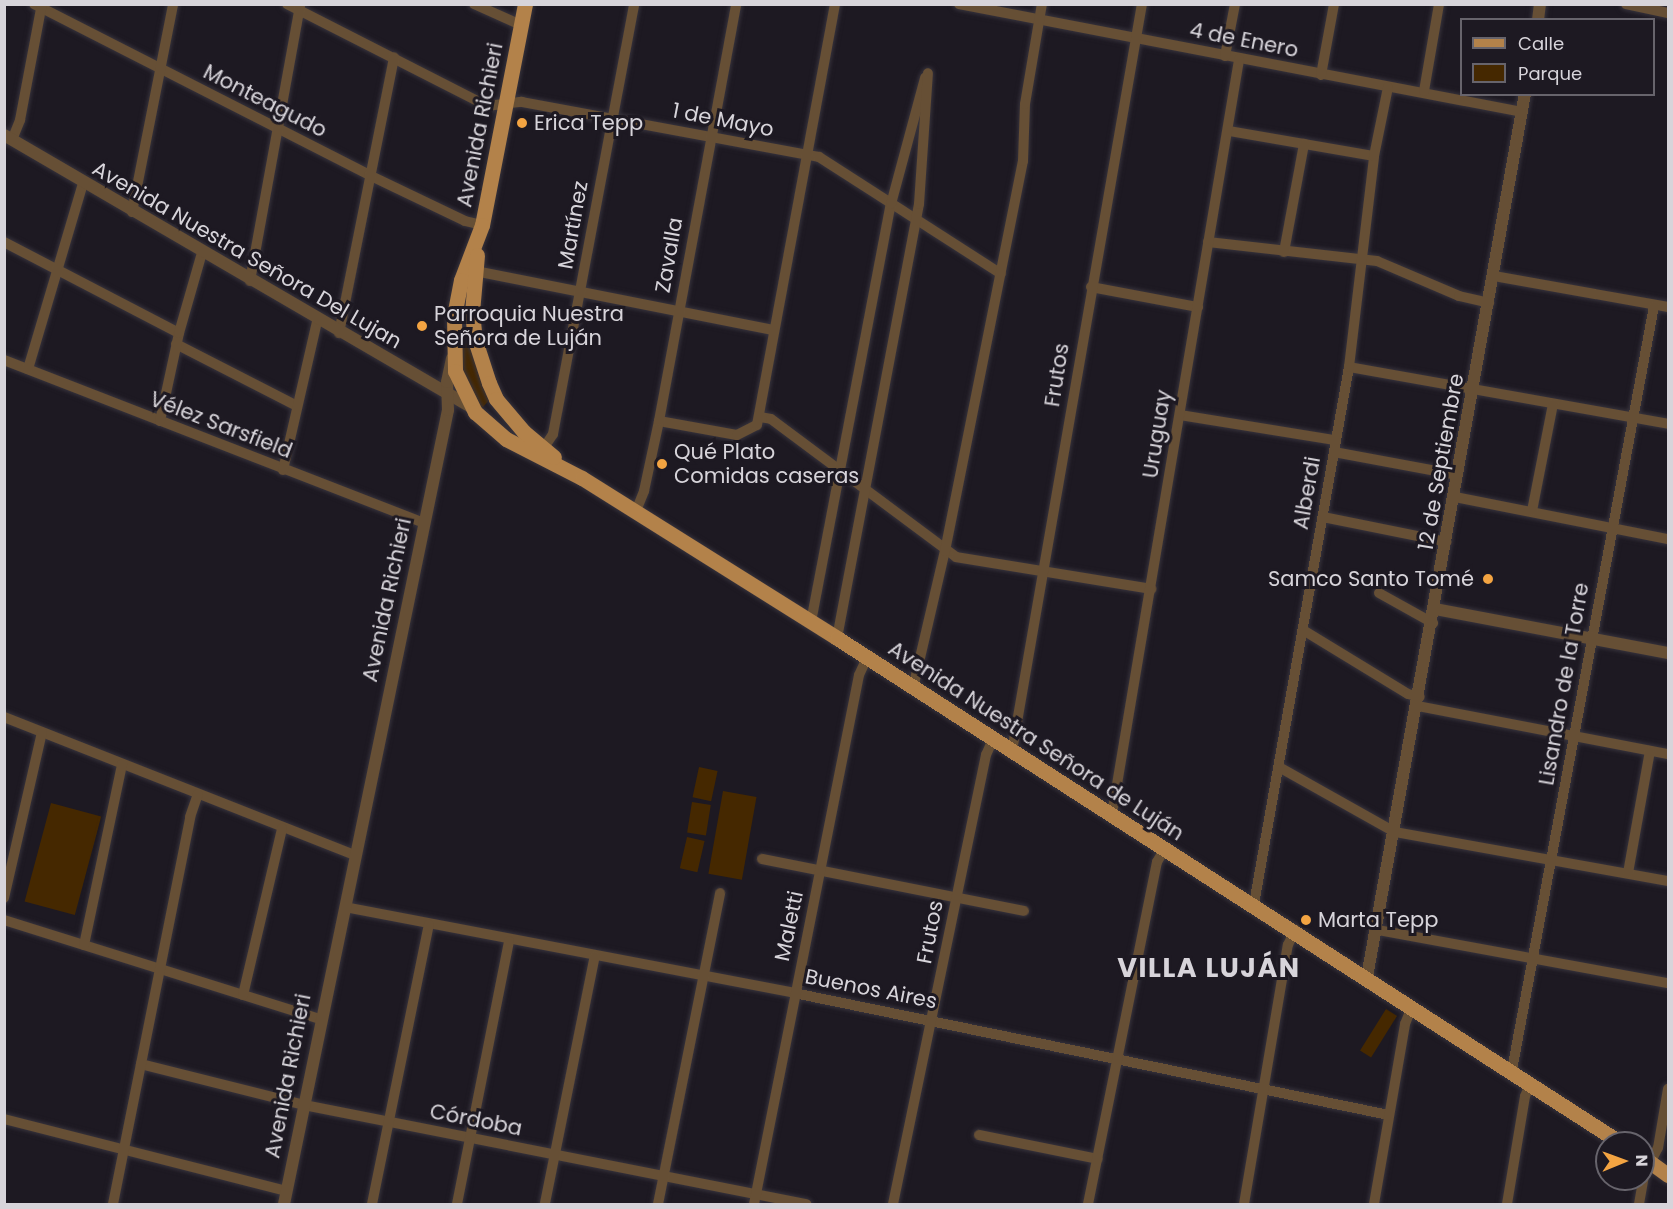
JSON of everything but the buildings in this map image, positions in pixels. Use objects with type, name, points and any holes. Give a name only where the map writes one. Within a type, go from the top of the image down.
[{"type":"main road","name":"Avenida Richieri","points":[[453,357],[452,340],[457,296],[481,228],[525,4]]},
{"type":"main road","points":[[481,228],[475,271],[475,339],[496,399],[543,449],[582,478]]},
{"type":"main road","points":[[452,340],[463,335],[475,339]]},
{"type":"main road","name":"Avenida Nuestra Señora de Luján","points":[[453,357],[458,381],[473,410],[506,440],[582,478],[636,511],[1295,930],[1603,1131]]},
{"type":"main road","points":[[473,410],[490,411],[496,399]]},
{"type":"main road","points":[[1655,1166],[1668,1175]]},
{"type":"street","points":[[132,213],[162,70],[173,4]]},
{"type":"street","name":"1 de Mayo","points":[[287,4],[300,8],[487,106],[522,102],[819,157],[916,223],[1000,274]]},
{"type":"street","points":[[474,4],[521,25]]},
{"type":"street","name":"Martínez","points":[[543,449],[553,434],[634,4]]},
{"type":"street","name":"Zavalla","points":[[636,511],[644,491],[658,421],[736,4]]},
{"type":"street","points":[[658,421],[745,434],[756,425],[760,417],[773,330],[836,4]]},
{"type":"street","name":"4 de Enero","points":[[959,4],[1135,37],[1239,60],[1388,87],[1424,91],[1522,112]]},
{"type":"street","points":[[914,688],[945,551],[1023,161],[1025,104],[1041,21],[1042,4]]},
{"type":"street","name":"Frutos","points":[[1012,751],[1142,4]]},
{"type":"street","points":[[1225,56],[1235,4]]},
{"type":"street","points":[[1321,75],[1334,4]]},
{"type":"street","points":[[1424,91],[1439,4]]},
{"type":"street","points":[[1626,4],[1668,13]]},
{"type":"street","points":[[8,137],[20,120],[39,6]]},
{"type":"street","name":"Monteagudo","points":[[39,6],[277,129],[481,228]]},
{"type":"street","points":[[250,281],[300,8]]},
{"type":"street","points":[[339,333],[394,57]]},
{"type":"street","name":"Uruguay","points":[[1112,814],[1239,60]]},
{"type":"street","points":[[811,622],[891,204],[928,73],[916,223],[837,638]]},
{"type":"street","name":"Alberdi","points":[[1254,904],[1349,367],[1374,156],[1388,87]]},
{"type":"street","name":"12 de Septiembre","points":[[1367,977],[1378,930],[1419,702],[1525,96]]},
{"type":"street","points":[[1228,131],[1374,156]]},
{"type":"street","name":"Avenida Nuestra Señora Del Lujan","points":[[8,137],[132,213],[317,321],[446,392],[473,410]]},
{"type":"street","points":[[1284,252],[1305,144]]},
{"type":"street","points":[[28,369],[83,183]]},
{"type":"street","points":[[4,242],[297,406]]},
{"type":"street","points":[[1208,242],[1362,259],[1384,264],[1459,296],[1489,303]]},
{"type":"street","points":[[160,421],[177,338],[202,253]]},
{"type":"street","points":[[475,271],[773,330]]},
{"type":"street","points":[[1494,276],[1668,307]]},
{"type":"street","points":[[1091,288],[1198,306]]},
{"type":"street","name":"Lisandro de la Torre","points":[[1512,1070],[1654,306]]},
{"type":"street","points":[[283,470],[317,321]]},
{"type":"street","name":"Avenida Richieri","points":[[284,1204],[320,1019],[448,410],[446,392],[453,357]]},
{"type":"street","name":"Vélez Sarsfield","points":[[4,360],[283,470],[425,523]]},
{"type":"street","points":[[1349,367],[1668,424]]},
{"type":"street","points":[[1532,511],[1553,404]]},
{"type":"street","points":[[1180,415],[1334,446],[1458,475]]},
{"type":"street","points":[[760,417],[771,419],[865,492],[956,557],[1151,589]]},
{"type":"street","points":[[1455,497],[1668,539]]},
{"type":"street","points":[[1323,517],[1447,542]]},
{"type":"street","points":[[1379,593],[1432,623]]},
{"type":"street","points":[[1435,609],[1668,653]]},
{"type":"street","points":[[1304,630],[1419,702],[1668,754]]},
{"type":"street","name":"Maletti","points":[[754,1200],[859,675],[867,658]]},
{"type":"street","points":[[4,717],[282,829],[355,855]]},
{"type":"street","points":[[4,898],[42,732]]},
{"type":"street","name":"Frutos","points":[[893,1204],[933,1021],[986,754],[993,739]]},
{"type":"street","points":[[1628,873],[1650,751]]},
{"type":"street","points":[[84,945],[122,764]]},
{"type":"street","points":[[1279,767],[1395,832],[1668,881]]},
{"type":"street","points":[[113,1204],[190,817],[198,794]]},
{"type":"street","points":[[243,995],[282,829]]},
{"type":"street","points":[[1088,1204],[1119,1060],[1157,862],[1165,848]]},
{"type":"street","points":[[762,859],[1024,911]]},
{"type":"street","points":[[658,1204],[720,893]]},
{"type":"street","name":"Buenos Aires","points":[[345,907],[703,979],[794,993],[1389,1115]]},
{"type":"street","points":[[4,920],[320,1019]]},
{"type":"street","points":[[372,1204],[429,925]]},
{"type":"street","points":[[1244,1204],[1288,945],[1295,930]]},
{"type":"street","points":[[1378,930],[1668,982]]},
{"type":"street","points":[[457,1204],[509,941]]},
{"type":"street","points":[[545,1203],[595,956]]},
{"type":"street","points":[[1374,1204],[1405,1024],[1412,1007]]},
{"type":"street","name":"Córdoba","points":[[141,1064],[304,1105],[663,1176],[754,1200],[806,1204]]},
{"type":"street","points":[[1507,1204],[1525,1096],[1531,1083]]},
{"type":"street","points":[[1655,1151],[1658,1148],[1668,1089]]},
{"type":"street","points":[[4,1119],[287,1191]]},
{"type":"street","points":[[979,1135],[1098,1159]]},
{"type":"green space","points":[[463,343],[469,344],[491,398],[483,407],[478,407],[463,383],[459,346]]},
{"type":"green space","points":[[699,767],[718,771],[711,801],[693,797]]},
{"type":"green space","points":[[723,791],[756,797],[742,880],[708,874]]},
{"type":"green space","points":[[692,802],[711,805],[706,836],[687,833]]},
{"type":"green space","points":[[51,803],[101,816],[75,915],[25,902]]},
{"type":"green space","points":[[687,837],[705,841],[697,872],[680,868]]},
{"type":"green space","points":[[1386,1009],[1397,1016],[1371,1057],[1360,1051]]},
{"type":"place","name":"Erica Tepp","points":[[522,123]]},
{"type":"place","name":"Parroquia Nuestra Señora de Luján","points":[[422,326]]},
{"type":"place","name":"Qué Plato Comidas caseras","points":[[662,464]]},
{"type":"place","name":"Samco Santo Tomé","points":[[1488,579]]},
{"type":"place","name":"Marta Tepp","points":[[1306,920]]},
{"type":"district","name":"VILLA LUJÁN","points":[[1209,968]]}]
